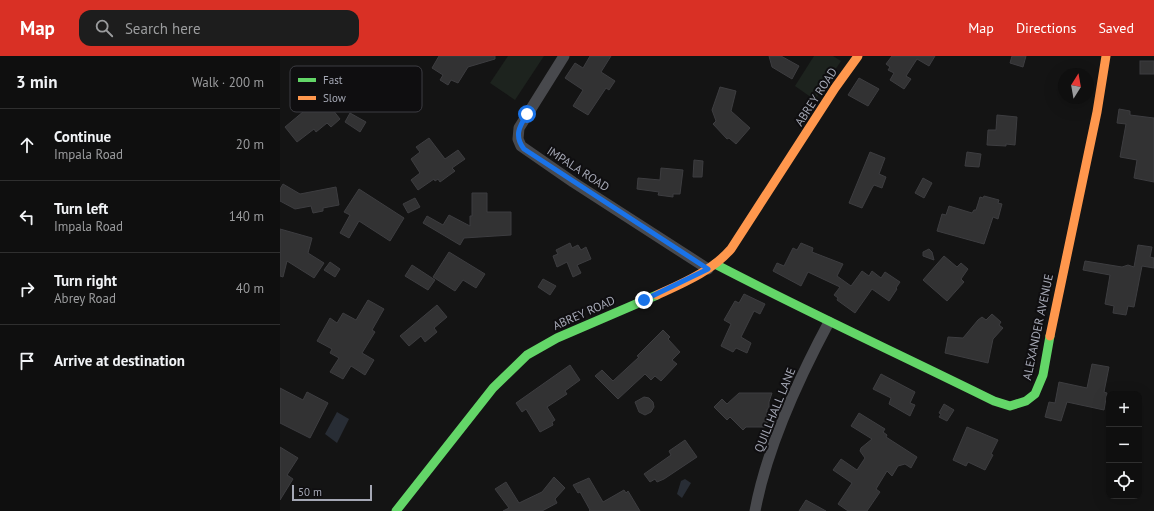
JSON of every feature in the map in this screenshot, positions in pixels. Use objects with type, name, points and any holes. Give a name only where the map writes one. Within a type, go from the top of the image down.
[{"type":"street","name":"IMPALA ROAD","points":[[564,56],[519,128],[518,139],[521,146],[573,182],[712,266]]},
{"type":"street","name":"ABREY ROAD","points":[[396,511],[493,388],[526,355],[557,338],[683,282],[712,266],[731,249],[858,56]]},
{"type":"street","name":"ALEXANDER AVENUE","points":[[712,266],[829,322],[875,342],[1002,405],[1010,406],[1021,403],[1035,394],[1043,375],[1060,285],[1097,112],[1106,56]]},
{"type":"street","name":"QUILLHALL LANE","points":[[755,511],[764,474],[791,402],[818,339],[829,322]]},
{"type":"shaded area","points":[[508,56],[544,56],[515,100],[490,83]]},
{"type":"shaded area","points":[[814,56],[833,56],[841,61],[815,100],[795,86]]},
{"type":"shaded area","points":[[337,412],[349,419],[337,443],[325,434]]},
{"type":"shaded area","points":[[685,479],[691,483],[682,498],[677,494],[681,481]]},
{"type":"building","points":[[439,56],[495,56],[495,59],[468,67],[458,83],[451,80],[448,85],[440,80],[443,75],[432,68]]},
{"type":"building","points":[[590,56],[611,56],[601,72],[615,81],[609,90],[606,88],[588,115],[573,106],[583,90],[565,78],[575,63],[583,68]]},
{"type":"building","points":[[769,56],[781,56],[799,66],[792,79],[772,67]]},
{"type":"building","points":[[892,56],[935,56],[929,66],[917,59],[906,76],[911,79],[904,89],[890,80],[894,73],[888,70],[890,67],[886,64]]},
{"type":"building","points":[[1012,56],[1026,56],[1023,67],[1010,63]]},
{"type":"building","points":[[1140,61],[1154,61],[1154,74],[1140,74]]},
{"type":"building","points":[[859,78],[879,89],[868,106],[848,95]]},
{"type":"building","points":[[720,87],[736,91],[731,111],[750,128],[736,144],[729,138],[727,139],[713,124],[716,121],[712,110]]},
{"type":"building","points":[[1119,109],[1130,111],[1130,115],[1154,118],[1154,182],[1134,178],[1137,160],[1120,157],[1126,124],[1117,123]]},
{"type":"building","points":[[303,112],[334,112],[340,119],[331,127],[327,123],[316,132],[314,129],[297,142],[285,127]]},
{"type":"building","points":[[350,113],[366,122],[360,132],[345,122]]},
{"type":"building","points":[[997,115],[1017,117],[1015,145],[987,145],[988,130],[996,130]]},
{"type":"building","points":[[429,138],[445,159],[458,150],[465,159],[452,168],[455,171],[440,182],[438,179],[435,181],[434,179],[418,190],[411,180],[420,173],[411,159],[420,152],[416,147]]},
{"type":"building","points":[[870,152],[885,158],[879,174],[886,177],[882,188],[874,185],[862,208],[849,203]]},
{"type":"building","points":[[967,152],[981,154],[979,167],[965,166]]},
{"type":"building","points":[[694,160],[703,161],[702,177],[693,177]]},
{"type":"building","points":[[661,168],[683,170],[680,194],[673,194],[673,197],[658,195],[659,192],[637,189],[638,178],[660,180]]},
{"type":"building","points":[[923,178],[932,183],[924,198],[915,193]]},
{"type":"building","points":[[283,184],[300,194],[336,187],[339,205],[323,208],[323,211],[313,213],[311,206],[295,209],[280,201],[280,189]]},
{"type":"building","points":[[359,189],[404,218],[390,241],[359,221],[349,238],[340,233],[350,215],[344,212]]},
{"type":"building","points":[[472,193],[487,193],[487,212],[511,212],[511,235],[464,238],[460,245],[423,223],[427,216],[443,225],[449,215],[470,226],[470,216],[472,216]]},
{"type":"building","points":[[984,196],[999,200],[998,203],[1002,204],[998,219],[993,217],[984,244],[937,231],[942,214],[946,215],[949,206],[972,213],[976,210],[980,197],[983,198]]},
{"type":"building","points":[[415,198],[420,207],[408,213],[403,204]]},
{"type":"building","points":[[280,229],[312,238],[308,253],[324,263],[314,278],[287,261],[283,277],[280,276]]},
{"type":"building","points":[[570,243],[572,248],[578,245],[581,250],[586,247],[591,259],[577,265],[581,273],[573,277],[567,262],[557,267],[553,256],[558,254],[556,250]]},
{"type":"building","points":[[801,243],[813,248],[812,252],[843,264],[837,276],[851,286],[862,271],[869,276],[872,271],[881,278],[885,272],[900,282],[896,288],[897,289],[889,301],[872,289],[855,313],[837,300],[838,298],[834,295],[840,287],[808,272],[801,286],[773,271],[777,263],[784,266],[793,248],[797,250]]},
{"type":"building","points":[[1138,245],[1152,247],[1150,257],[1154,258],[1154,268],[1142,266],[1134,307],[1128,306],[1126,315],[1113,313],[1114,306],[1105,304],[1110,275],[1083,270],[1085,261],[1122,267],[1128,265],[1134,267]]},
{"type":"building","points":[[929,249],[932,252],[934,260],[923,256],[923,252]]},
{"type":"building","points":[[449,252],[485,274],[476,288],[463,280],[455,291],[433,277]]},
{"type":"building","points":[[944,256],[957,267],[961,263],[968,269],[961,279],[964,282],[947,301],[923,280]]},
{"type":"building","points":[[330,262],[340,269],[335,277],[324,270]]},
{"type":"building","points":[[412,265],[435,280],[428,290],[405,276]]},
{"type":"building","points":[[543,279],[556,286],[550,295],[538,287]]},
{"type":"building","points":[[744,294],[765,304],[760,314],[754,311],[741,337],[751,343],[747,353],[736,348],[733,352],[721,346],[731,324],[724,320],[735,301],[739,303]]},
{"type":"building","points":[[368,300],[384,309],[372,330],[375,332],[362,353],[374,360],[365,375],[351,366],[343,379],[330,372],[339,358],[330,353],[332,349],[317,341],[330,318],[337,323],[343,313],[356,320]]},
{"type":"building","points":[[437,305],[447,317],[434,328],[437,332],[425,342],[421,336],[409,346],[400,336]]},
{"type":"building","points":[[992,314],[1001,322],[999,325],[1003,328],[993,339],[988,363],[945,353],[948,337],[963,338],[978,320],[982,317],[986,320]]},
{"type":"building","points":[[663,330],[670,337],[668,339],[680,352],[672,360],[677,364],[661,381],[655,376],[651,380],[645,374],[618,399],[595,376],[602,370],[613,381],[639,357],[637,356]]},
{"type":"building","points":[[1092,364],[1109,367],[1104,392],[1106,393],[1106,399],[1104,410],[1067,402],[1061,421],[1045,417],[1049,402],[1055,403],[1059,382],[1087,388]]},
{"type":"building","points":[[570,365],[580,380],[565,391],[567,394],[547,407],[555,420],[552,422],[553,425],[540,432],[526,409],[522,412],[516,403]]},
{"type":"building","points":[[881,374],[915,392],[910,403],[915,405],[910,416],[889,404],[891,398],[873,389]]},
{"type":"building","points":[[280,388],[303,400],[307,392],[328,403],[310,438],[280,423]]},
{"type":"building","points":[[739,393],[772,393],[769,402],[769,409],[767,409],[767,427],[746,427],[743,430],[730,417],[727,420],[714,407],[722,399],[727,404]]},
{"type":"building","points":[[644,397],[649,398],[653,402],[654,407],[651,412],[645,415],[639,412],[635,402]]},
{"type":"building","points":[[944,404],[954,410],[947,421],[939,417],[941,414],[939,413]]},
{"type":"building","points":[[859,413],[885,429],[883,432],[887,435],[886,437],[917,457],[911,468],[905,464],[898,466],[892,476],[887,471],[876,489],[880,492],[867,511],[848,511],[838,504],[852,483],[833,470],[841,459],[857,470],[865,458],[860,451],[861,448],[872,439],[851,426]]},
{"type":"building","points":[[967,427],[998,440],[991,454],[993,455],[985,470],[968,462],[966,466],[953,460]]},
{"type":"building","points":[[685,440],[697,457],[664,479],[657,482],[655,479],[650,482],[644,474],[671,455],[669,451]]},
{"type":"building","points":[[280,447],[298,458],[287,475],[293,479],[280,500]]},
{"type":"building","points":[[554,477],[565,488],[555,499],[557,503],[542,511],[503,511],[509,508],[495,489],[506,482],[519,503],[542,492]]},
{"type":"building","points":[[589,478],[603,502],[624,490],[626,493],[628,491],[640,511],[589,511],[590,510],[580,492],[578,493],[573,485]]},
{"type":"building","points":[[806,500],[826,511],[799,511]]},
{"type":"traffic: fast","points":[[715,264],[994,401],[1010,406],[1026,401],[1035,394],[1043,375],[1050,336]]},
{"type":"traffic: fast","points":[[396,511],[493,388],[527,355],[557,338],[657,295]]},
{"type":"traffic: slow","points":[[657,295],[706,270],[731,249],[835,88],[858,56]]},
{"type":"traffic: slow","points":[[1050,336],[1097,112],[1106,56]]},
{"type":"route","points":[[527,114],[518,131],[518,139],[524,149],[573,182],[698,261],[708,269],[644,300]]}]
